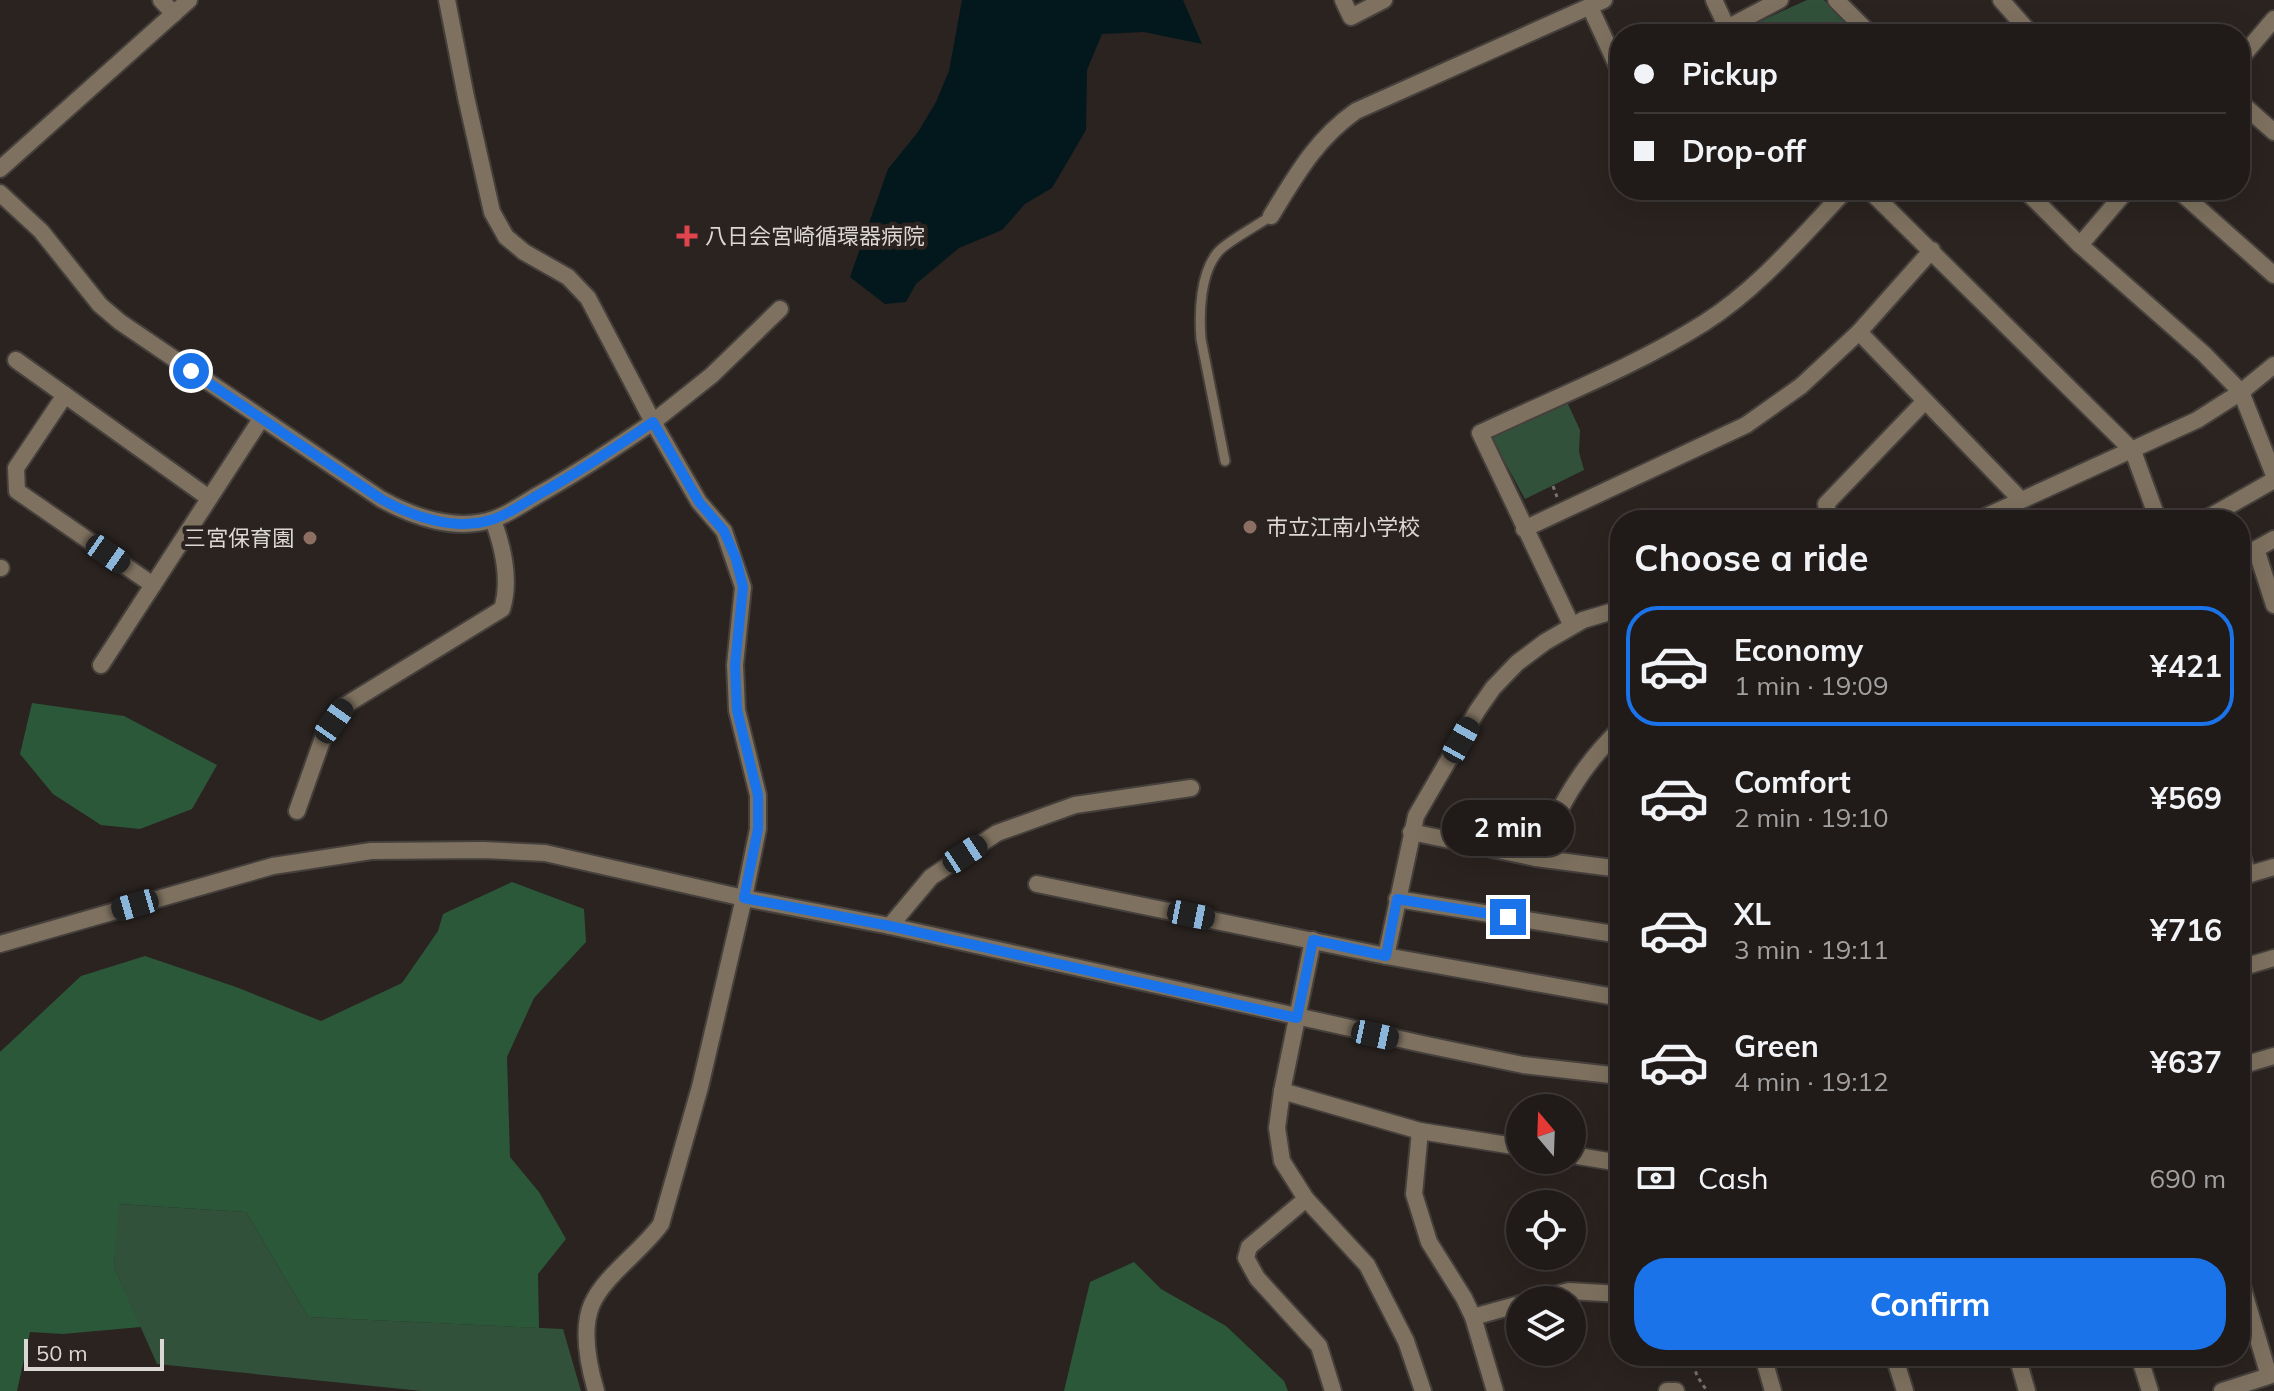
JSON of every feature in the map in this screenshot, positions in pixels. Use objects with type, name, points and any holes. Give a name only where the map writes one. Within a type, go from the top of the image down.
[{"type":"street","points":[[161,0],[174,14]]},
{"type":"street","points":[[0,169],[189,0]]},
{"type":"street","points":[[447,0],[492,212],[506,237],[524,252],[568,277],[588,298],[699,502],[724,531],[743,587],[735,665],[737,710],[758,795],[758,829],[700,1087],[661,1224],[592,1304],[588,1343],[596,1391]]},
{"type":"street","points":[[1343,0],[1351,17],[1384,0]]},
{"type":"street","points":[[1714,0],[1726,24]]},
{"type":"street","points":[[1741,24],[1780,0]]},
{"type":"street","points":[[1836,0],[1860,24]]},
{"type":"street","points":[[2001,0],[2022,24]]},
{"type":"street","points":[[1271,216],[1320,143],[1333,128],[1356,111],[1597,4],[1610,42]]},
{"type":"street","points":[[2250,47],[2274,19]]},
{"type":"street","points":[[2250,111],[2274,132]]},
{"type":"street","points":[[0,193],[41,231],[100,305],[120,322],[404,512],[431,520],[459,523],[493,520],[585,469],[653,422],[712,375],[780,309]]},
{"type":"street","points":[[1572,626],[1480,433],[1656,350],[1705,322],[1762,278],[1836,200]]},
{"type":"street","points":[[1880,200],[2133,451],[2154,510]]},
{"type":"street","points":[[2035,200],[2080,245],[2204,354],[2241,392],[2274,478],[2221,510]]},
{"type":"street","points":[[2080,245],[2118,200]]},
{"type":"street","points":[[2189,200],[2274,275]]},
{"type":"street","points":[[1524,529],[1746,425],[1801,386],[1859,332],[1932,250]]},
{"type":"street","points":[[1859,332],[2021,500]]},
{"type":"street","points":[[16,360],[209,498]]},
{"type":"street","points":[[2000,510],[2197,420],[2241,392],[2274,365]]},
{"type":"street","points":[[65,395],[16,468],[17,491],[153,585]]},
{"type":"street","points":[[1828,510],[1826,504],[1925,401]]},
{"type":"street","points":[[101,665],[261,419]]},
{"type":"street","points":[[297,811],[324,735],[344,706],[502,609],[505,595],[502,546],[493,520]]},
{"type":"street","points":[[2250,552],[2274,539]]},
{"type":"street","points":[[2256,549],[2274,605]]},
{"type":"street","points":[[1386,956],[1416,816],[1493,688],[1517,663],[1572,626],[1610,613]]},
{"type":"street","points":[[1536,858],[1565,796],[1592,757],[1610,739]]},
{"type":"street","points":[[890,926],[931,877],[997,833],[1075,805],[1191,788]]},
{"type":"street","points":[[1411,832],[1536,858],[1610,868]]},
{"type":"street","points":[[0,944],[273,866],[371,851],[545,853],[744,898],[890,926],[1297,1018],[1523,1065],[1610,1075]]},
{"type":"street","points":[[2250,874],[2274,867]]},
{"type":"street","points":[[1037,884],[1386,956],[1610,996]]},
{"type":"street","points":[[1397,899],[1610,933]]},
{"type":"street","points":[[1313,940],[1282,1091],[1277,1128],[1282,1161],[1306,1199],[1367,1265],[1406,1341],[1423,1391]]},
{"type":"street","points":[[2250,965],[2274,958]]},
{"type":"street","points":[[2250,1063],[2274,1056]]},
{"type":"street","points":[[1282,1091],[1420,1131],[1506,1145]]},
{"type":"street","points":[[1420,1131],[1414,1194],[1429,1242],[1473,1317],[1495,1391]]},
{"type":"street","points":[[1586,1157],[1610,1161]]},
{"type":"street","points":[[1306,1199],[1249,1247],[1246,1258],[1257,1278],[1319,1346],[1333,1391]]},
{"type":"street","points":[[1586,1292],[1610,1293]]},
{"type":"street","points":[[1473,1317],[1506,1308]]},
{"type":"street","points":[[2222,1391],[2269,1376],[2250,1312]]},
{"type":"street","points":[[1766,1366],[1773,1391]]},
{"type":"street","points":[[1897,1366],[1905,1391]]},
{"type":"street","points":[[2020,1366],[2027,1391]]},
{"type":"street","points":[[2142,1366],[2150,1391]]},
{"type":"street","points":[[1667,1391],[1676,1391]]},
{"type":"lane","points":[[1225,461],[1201,339],[1203,295],[1210,264],[1219,249],[1271,216]]},
{"type":"path","points":[[1694,1366],[1707,1391]]},
{"type":"green space","points":[[1807,0],[1824,0],[1847,24],[1754,24]]},
{"type":"green space","points":[[1564,402],[1568,404],[1580,430],[1579,452],[1584,470],[1525,499],[1490,435]]},
{"type":"green space","points":[[32,703],[124,716],[217,765],[192,809],[140,829],[101,825],[53,794],[20,754]]},
{"type":"green space","points":[[512,882],[584,909],[586,942],[534,998],[507,1057],[510,1157],[539,1192],[566,1239],[538,1274],[539,1328],[308,1317],[246,1212],[119,1204],[114,1267],[141,1327],[63,1334],[30,1332],[17,1391],[0,1391],[0,1052],[81,976],[145,956],[236,987],[321,1021],[402,983],[438,931],[443,914]]},
{"type":"green space","points":[[118,1204],[246,1212],[308,1317],[563,1329],[581,1391],[422,1391],[157,1364],[114,1267]]},
{"type":"green space","points":[[1134,1262],[1161,1289],[1226,1326],[1284,1381],[1288,1391],[1064,1391],[1090,1282]]},
{"type":"shaded area","points":[[962,0],[1183,0],[1202,44],[1144,32],[1102,34],[1087,70],[1086,130],[1052,188],[1025,204],[1002,230],[959,248],[916,284],[906,302],[885,304],[850,277],[888,169],[918,132],[936,102],[949,71]]},
{"type":"place","name":"八日会宮崎循環器病院","points":[[687,236]]},
{"type":"place","name":"市立江南小学校","points":[[1250,527]]},
{"type":"place","name":"三宮保育園","points":[[310,538]]},
{"type":"route","points":[[191,371],[381,499],[404,512],[431,520],[459,523],[493,520],[585,469],[653,422],[699,502],[724,531],[743,587],[735,665],[737,710],[758,795],[758,829],[744,898],[890,926],[1297,1018],[1313,940],[1386,956],[1397,899],[1508,917]]}]
